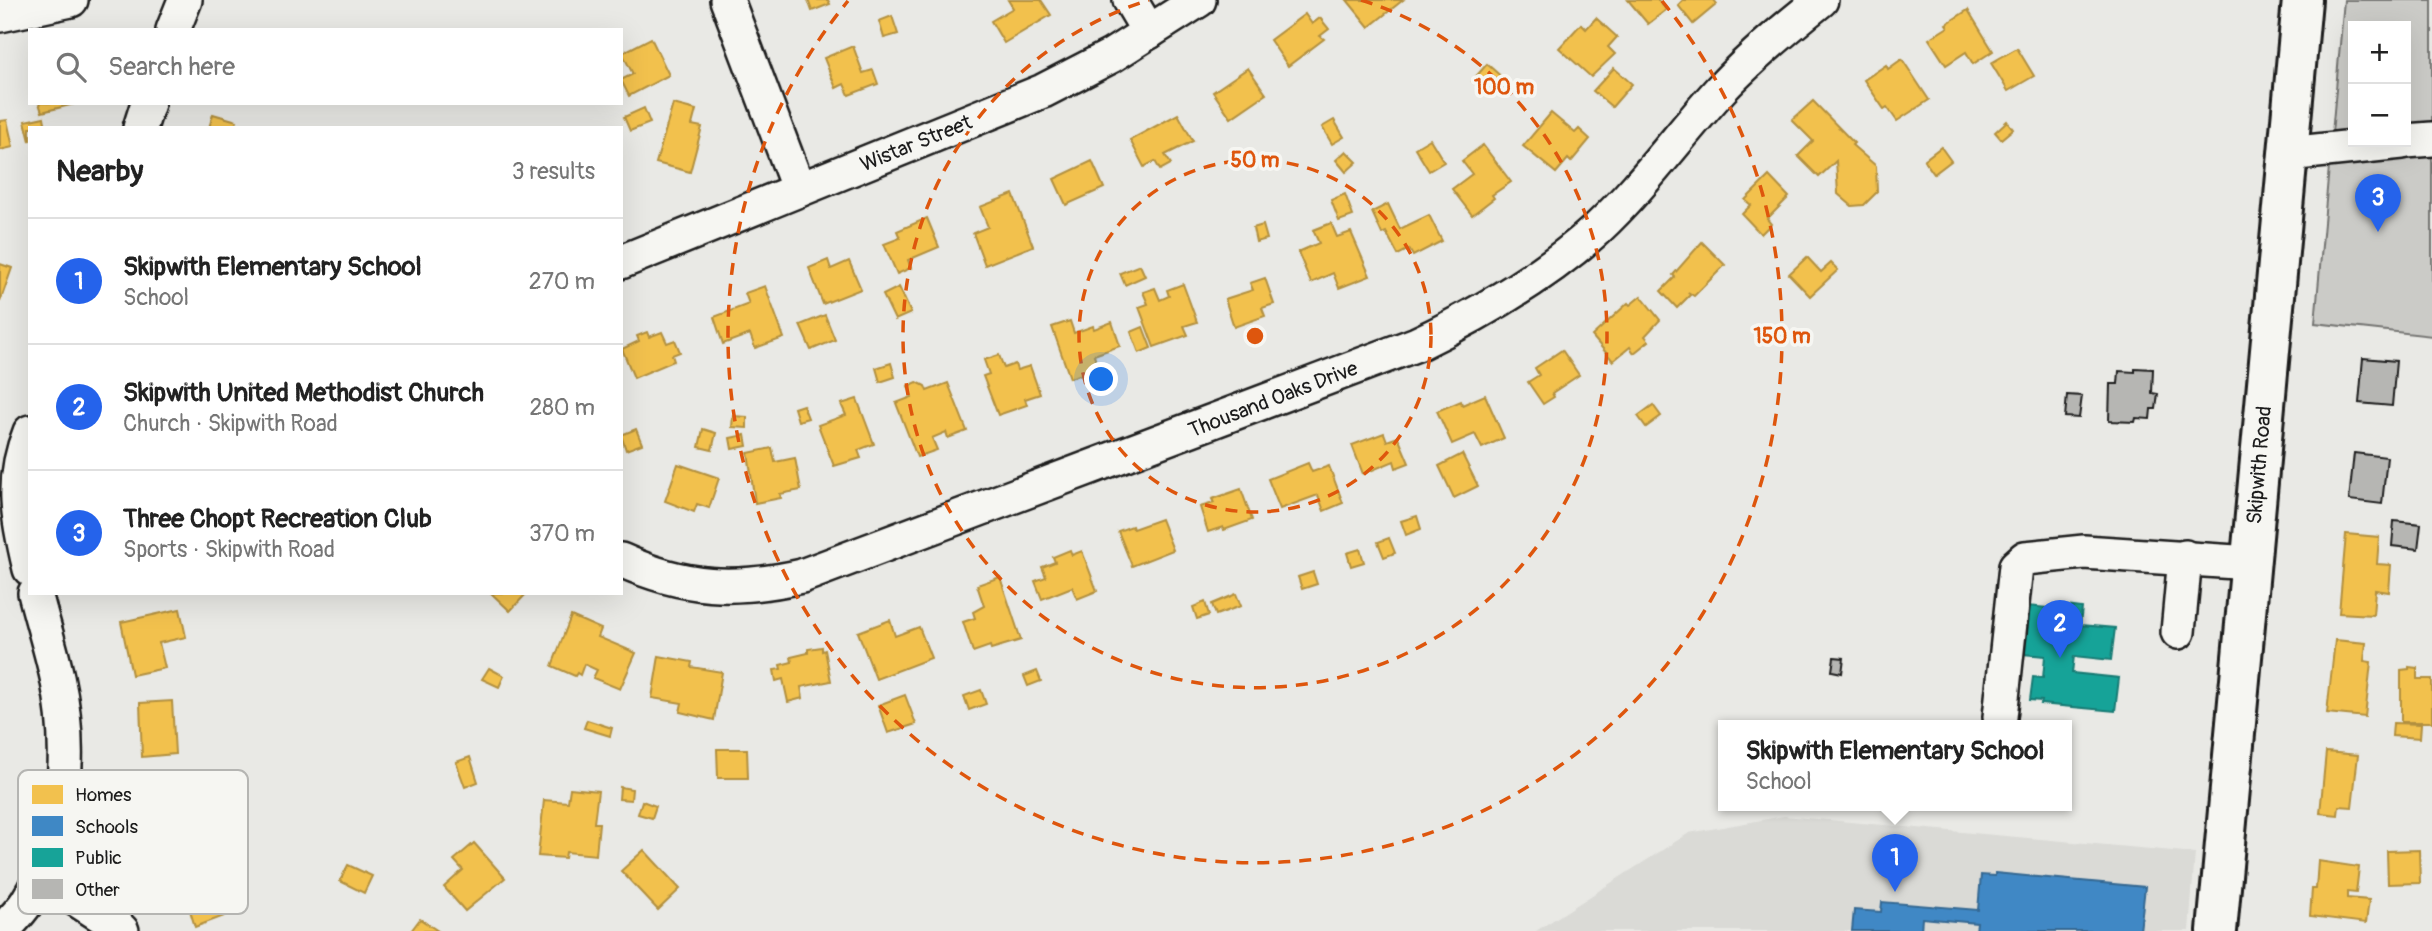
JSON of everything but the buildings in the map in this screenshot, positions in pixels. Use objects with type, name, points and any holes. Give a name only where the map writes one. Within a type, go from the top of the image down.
[{"type":"main road","name":"Skipwith Road","points":[[2217,931],[2302,0]]},
{"type":"street","points":[[0,15],[71,0]]},
{"type":"street","points":[[174,28],[185,0]]},
{"type":"street","points":[[727,0],[799,190]]},
{"type":"street","points":[[1130,0],[1149,32]]},
{"type":"street","name":"Wistar Street","points":[[623,261],[1043,91],[1111,56],[1199,0]]},
{"type":"street","name":"Thousand Oaks Drive","points":[[623,561],[667,578],[711,586],[752,586],[803,576],[1417,344],[1488,308],[1538,275],[1595,230],[1651,173],[1722,88],[1772,40],[1821,0]]},
{"type":"street","points":[[142,126],[147,105]]},
{"type":"street","points":[[2411,141],[2432,139]]},
{"type":"street","points":[[2288,154],[2356,147]]},
{"type":"street","points":[[18,443],[16,492],[28,560]]},
{"type":"street","points":[[2000,717],[2016,566],[2025,558],[2084,552],[2250,562]]},
{"type":"street","points":[[2178,632],[2185,557]]},
{"type":"street","points":[[36,595],[58,678],[65,737],[64,770]]},
{"type":"street","points":[[99,914],[122,931]]},
{"type":"shaded area","points":[[2344,0],[2432,0],[2432,336],[2315,323]]},
{"type":"shaded area","points":[[1784,816],[2195,853],[2189,931],[1536,931],[1689,833]]},
{"type":"place","name":"Three Chopt Recreation Club","points":[[2378,232]]},
{"type":"place","name":"Skipwith United Methodist Church","points":[[2060,658]]},
{"type":"place","name":"Skipwith Elementary School","points":[[1895,892]]}]
